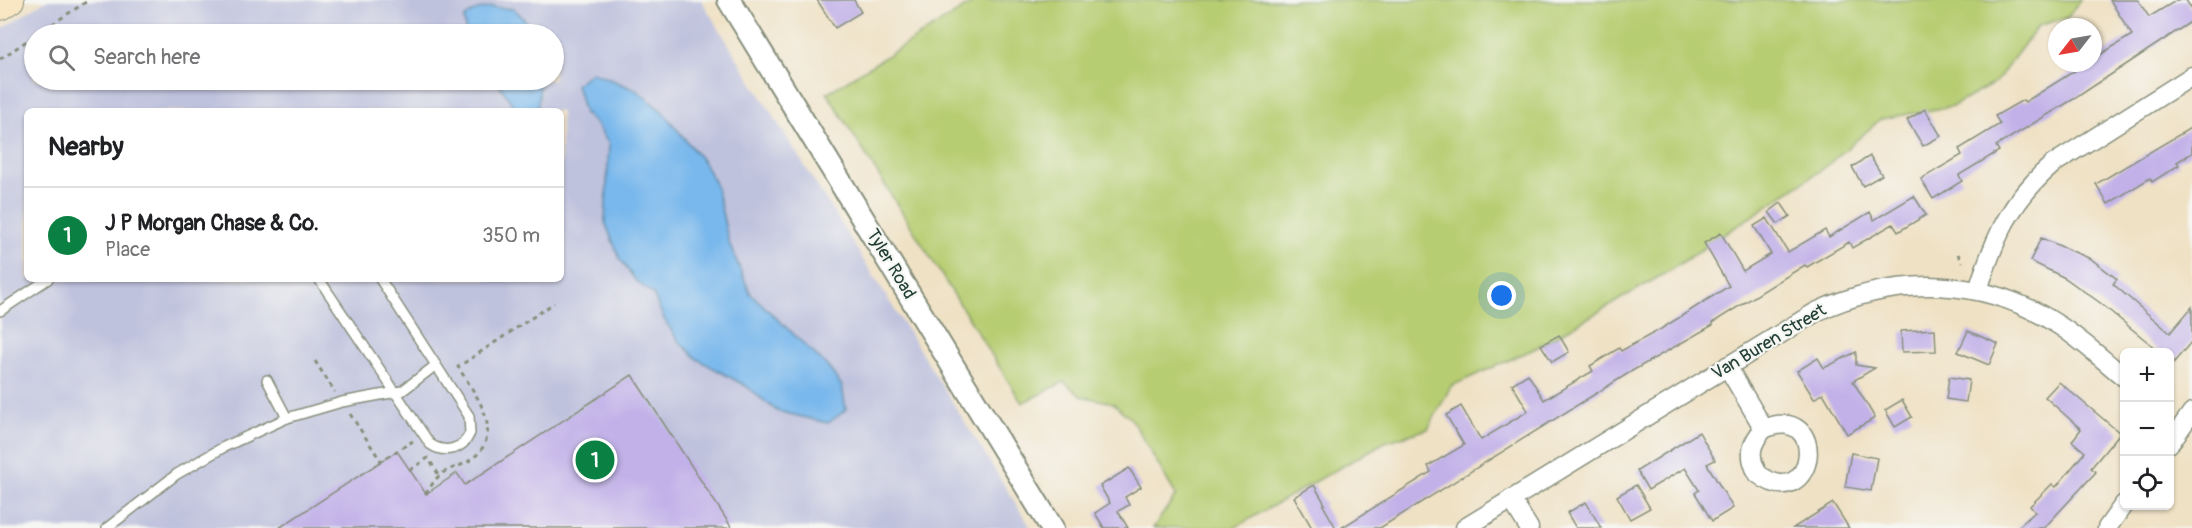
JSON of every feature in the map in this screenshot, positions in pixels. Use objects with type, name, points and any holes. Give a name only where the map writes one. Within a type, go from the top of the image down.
[{"type":"main road","points":[[0,7],[11,0]]},
{"type":"street","name":"Tyler Road","points":[[729,0],[1052,528]]},
{"type":"street","points":[[1978,290],[1993,243],[2007,215],[2032,183],[2053,164],[2192,76]]},
{"type":"street","name":"Van Buren Street","points":[[1465,528],[1816,312],[1857,295],[1885,288],[1948,285],[2003,297],[2043,315],[2078,339],[2120,374]]},
{"type":"street","points":[[1727,366],[1764,429]]},
{"type":"street","points":[[2174,436],[2184,421]]},
{"type":"street","points":[[1511,499],[1529,528]]},
{"type":"street","points":[[2107,528],[2120,510]]},
{"type":"lane","points":[[0,311],[44,282]]},
{"type":"lane","points":[[320,282],[393,393],[430,444],[443,450],[460,446],[468,438],[471,423],[382,282]]},
{"type":"lane","points":[[107,528],[177,474],[224,447],[287,418],[342,402],[393,393],[413,385],[436,365]]},
{"type":"lane","points":[[267,380],[287,418]]},
{"type":"path","points":[[53,24],[89,0]]},
{"type":"path","points":[[0,59],[24,43]]},
{"type":"path","points":[[1958,254],[1962,263]]},
{"type":"path","points":[[426,494],[439,475],[461,465],[478,453],[488,426],[485,409],[458,367],[555,303]]},
{"type":"path","points":[[315,361],[336,392]]},
{"type":"path","points":[[349,413],[381,461],[412,440],[417,445]]},
{"type":"path","points":[[421,451],[439,475]]},
{"type":"path","points":[[410,470],[428,458]]},
{"type":"shaded area","points":[[46,0],[701,0],[1031,528],[0,528],[0,30]]},
{"type":"green space","points":[[977,0],[2080,0],[2068,17],[2048,18],[2048,23],[2038,26],[1995,83],[1953,106],[1881,119],[1823,169],[1669,271],[1534,349],[1451,386],[1428,429],[1385,442],[1234,528],[1153,528],[1176,495],[1132,420],[1113,403],[1081,396],[1064,382],[1022,403],[827,93]]},
{"type":"water","points":[[492,7],[514,9],[526,24],[465,24],[464,18],[474,11]]},
{"type":"water","points":[[592,72],[636,90],[663,112],[705,164],[716,186],[729,243],[750,293],[828,367],[842,386],[846,410],[828,423],[777,411],[746,386],[697,359],[677,339],[664,319],[653,294],[636,281],[620,259],[605,222],[609,144],[596,124],[584,113],[576,84]]},
{"type":"water","points":[[503,90],[539,90],[536,108],[515,108]]},
{"type":"building","points":[[817,0],[854,0],[861,12],[835,28]]},
{"type":"building","points":[[2110,0],[2138,0],[2149,17],[2177,0],[2186,0],[2192,10],[2192,21],[2077,97],[1996,146],[1999,151],[1959,175],[1962,181],[1933,199],[1921,179],[1962,155],[1959,149],[2000,124],[1995,116],[2023,100],[2025,102],[2073,72],[2102,72],[2102,53],[2132,35]]},
{"type":"building","points":[[1925,109],[1941,136],[1923,146],[1907,120]]},
{"type":"building","points":[[2192,127],[2192,153],[2177,162],[2179,165],[2152,182],[2150,178],[2108,204],[2096,184]]},
{"type":"building","points":[[1870,156],[1882,175],[1863,186],[1852,167]]},
{"type":"building","points":[[1914,196],[1926,215],[1898,232],[1893,224],[1852,248],[1849,242],[1807,267],[1805,265],[1712,323],[1713,325],[1632,371],[1380,528],[1341,528],[1431,472],[1428,466],[1464,445],[1446,415],[1461,406],[1481,440],[1528,411],[1512,384],[1528,374],[1544,400],[1593,371],[1590,366],[1619,348],[1621,351],[1661,329],[1729,286],[1704,243],[1721,233],[1743,271],[1771,254],[1754,226],[1767,218],[1788,252],[1825,230],[1829,237],[1870,212],[1874,220]]},
{"type":"building","points":[[1781,203],[1790,216],[1778,224],[1769,212]]},
{"type":"building","points":[[2041,238],[2091,259],[2117,279],[2113,284],[2170,333],[2192,307],[2192,341],[2174,362],[2174,348],[2155,348],[2099,302],[2065,278],[2030,261]]},
{"type":"building","points":[[1935,329],[1936,351],[1902,352],[1901,331]]},
{"type":"building","points":[[1968,331],[1998,344],[1989,365],[1958,352]]},
{"type":"building","points":[[1559,335],[1569,352],[1552,362],[1541,345]]},
{"type":"building","points":[[1856,352],[1856,365],[1875,368],[1853,381],[1875,418],[1847,434],[1823,393],[1814,399],[1797,371],[1818,358],[1824,368]]},
{"type":"building","points":[[632,375],[732,528],[279,528],[397,451],[426,494],[457,473],[465,485]]},
{"type":"building","points":[[1949,377],[1969,380],[1966,402],[1946,399]]},
{"type":"building","points":[[2059,382],[2120,433],[2091,468],[2096,472],[2044,528],[2017,528],[2035,512],[2030,506],[2052,484],[2056,487],[2085,452],[2072,441],[2081,429],[2045,397]]},
{"type":"building","points":[[1902,400],[1912,417],[1895,427],[1885,410]]},
{"type":"building","points":[[1699,432],[1715,460],[1707,464],[1733,508],[1712,521],[1695,493],[1699,490],[1685,468],[1648,490],[1637,471]]},
{"type":"building","points":[[1851,453],[1877,458],[1871,491],[1845,487]]},
{"type":"building","points":[[1129,468],[1141,487],[1125,497],[1129,505],[1118,511],[1128,528],[1104,528],[1095,513],[1110,503],[1100,486]]},
{"type":"building","points":[[1314,485],[1336,528],[1312,528],[1294,497]]},
{"type":"building","points":[[1636,485],[1650,508],[1630,519],[1617,496]]},
{"type":"building","points":[[1586,502],[1601,528],[1576,528],[1567,513]]},
{"type":"building","points":[[1833,503],[1849,528],[1793,528]]},
{"type":"place","name":"J P Morgan Chase & Co.","points":[[595,460]]}]
